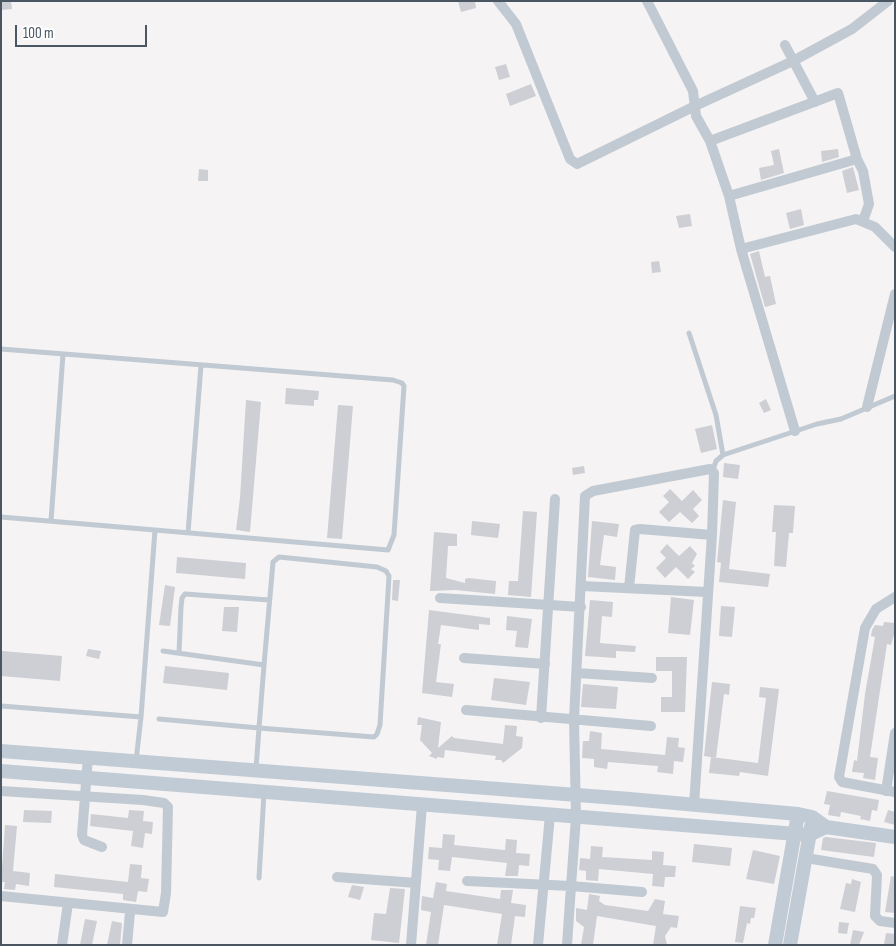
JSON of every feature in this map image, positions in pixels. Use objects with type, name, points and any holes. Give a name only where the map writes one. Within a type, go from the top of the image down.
[{"type":"street","points":[[498,1],[516,24],[573,163],[577,164],[695,106],[793,61],[852,29],[888,1]]},
{"type":"street","points":[[647,1],[693,91],[696,116],[710,141],[729,196],[741,248],[795,431]]},
{"type":"street","points":[[784,45],[815,102]]},
{"type":"street","points":[[710,141],[838,93],[856,159],[863,171],[869,204],[864,222]]},
{"type":"street","points":[[729,196],[856,159]]},
{"type":"street","points":[[741,248],[856,219],[875,228],[895,247]]},
{"type":"street","points":[[867,407],[895,294]]},
{"type":"street","points":[[567,945],[576,817],[574,719],[582,586],[584,503],[587,493],[713,470],[712,535],[694,805]]},
{"type":"street","points":[[541,718],[550,605],[555,500]]},
{"type":"street","points":[[628,588],[635,530],[712,535]]},
{"type":"street","points":[[582,586],[707,592]]},
{"type":"street","points":[[895,597],[876,609],[865,628],[839,777],[842,782],[890,791],[895,733]]},
{"type":"street","points":[[440,598],[581,607]]},
{"type":"street","points":[[464,658],[545,664]]},
{"type":"street","points":[[577,673],[652,678]]},
{"type":"street","points":[[466,710],[541,718],[651,726]]},
{"type":"street","points":[[1,750],[798,814],[812,817],[826,827],[895,837]]},
{"type":"street","points":[[54,775],[55,755]]},
{"type":"street","points":[[88,757],[82,835],[84,840],[102,847]]},
{"type":"street","points":[[1,771],[795,834],[810,835],[826,827]]},
{"type":"street","points":[[332,797],[334,776]]},
{"type":"street","points":[[1,791],[159,802],[168,808],[166,893],[163,912],[1,896]]},
{"type":"street","points":[[411,945],[422,804]]},
{"type":"street","points":[[774,945],[798,814]]},
{"type":"street","points":[[538,945],[550,815]]},
{"type":"street","points":[[790,945],[812,817]]},
{"type":"street","points":[[806,858],[873,869],[877,875],[875,916],[880,921],[895,923]]},
{"type":"street","points":[[336,878],[416,883]]},
{"type":"street","points":[[467,881],[571,886],[642,892]]},
{"type":"street","points":[[62,945],[68,903]]},
{"type":"street","points":[[127,945],[130,912]]},
{"type":"lane","points":[[689,333],[711,398],[723,455]]},
{"type":"lane","points":[[1,348],[402,382],[394,535],[391,547],[385,550],[1,517]]},
{"type":"lane","points":[[51,521],[63,354]]},
{"type":"lane","points":[[188,533],[201,365]]},
{"type":"lane","points":[[713,470],[716,461],[723,455],[795,431],[841,419],[895,396]]},
{"type":"lane","points":[[136,761],[156,530]]},
{"type":"lane","points":[[159,719],[260,728],[374,736],[378,734],[389,576],[386,570],[377,567],[278,556],[272,562],[270,600],[264,665],[260,728],[256,770]]},
{"type":"lane","points":[[179,653],[180,607],[182,598],[186,594],[270,600]]},
{"type":"lane","points":[[163,651],[264,665]]},
{"type":"lane","points":[[1,706],[141,717]]},
{"type":"lane","points":[[259,878],[264,793]]},
{"type":"building","points":[[1,1],[11,1],[12,9],[1,10]]},
{"type":"building","points":[[458,1],[475,1],[476,8],[461,12]]},
{"type":"building","points":[[506,64],[510,77],[499,80],[495,67]]},
{"type":"building","points":[[531,84],[536,96],[510,106],[506,94]]},
{"type":"building","points":[[779,149],[784,173],[761,180],[759,168],[774,165],[771,151]]},
{"type":"building","points":[[838,149],[839,157],[822,162],[821,151]]},
{"type":"building","points":[[853,167],[859,190],[847,193],[842,171]]},
{"type":"building","points":[[199,169],[208,170],[208,181],[198,181]]},
{"type":"building","points":[[801,209],[804,225],[790,229],[786,213]]},
{"type":"building","points":[[690,214],[692,226],[679,228],[676,216]]},
{"type":"building","points":[[759,251],[765,277],[770,276],[776,304],[765,307],[750,254]]},
{"type":"building","points":[[659,261],[661,272],[652,273],[651,262]]},
{"type":"building","points":[[286,388],[319,391],[318,400],[314,400],[314,406],[285,404]]},
{"type":"building","points":[[766,399],[771,410],[764,413],[759,403]]},
{"type":"building","points":[[246,400],[261,402],[250,532],[236,530],[240,498]]},
{"type":"building","points":[[338,405],[353,406],[342,539],[327,538]]},
{"type":"building","points":[[712,425],[717,449],[701,453],[695,429]]},
{"type":"building","points":[[724,463],[740,465],[738,479],[723,477]]},
{"type":"building","points":[[584,466],[585,473],[573,475],[572,468]]},
{"type":"building","points":[[670,489],[682,501],[693,490],[702,500],[693,509],[699,516],[692,523],[680,512],[669,522],[659,512],[669,502],[663,496]]},
{"type":"building","points":[[723,500],[736,502],[729,569],[770,574],[768,587],[719,582],[721,563],[717,562]]},
{"type":"building","points":[[774,505],[795,506],[793,533],[789,533],[786,567],[774,566],[776,532],[772,532]]},
{"type":"building","points":[[523,511],[537,512],[531,597],[508,595],[509,581],[518,581]]},
{"type":"building","points":[[472,521],[500,524],[498,538],[471,535]]},
{"type":"building","points":[[592,521],[619,524],[617,537],[604,535],[600,565],[616,567],[615,580],[588,577]]},
{"type":"building","points":[[434,532],[457,534],[457,546],[448,546],[446,578],[465,583],[465,579],[468,578],[496,581],[495,594],[455,590],[430,591]]},
{"type":"building","points":[[667,544],[679,556],[690,546],[697,554],[692,563],[695,566],[691,569],[695,572],[688,579],[676,567],[665,578],[656,568],[666,558],[660,552]]},
{"type":"building","points":[[177,557],[246,563],[245,579],[176,573]]},
{"type":"building","points":[[393,580],[400,580],[398,601],[392,600]]},
{"type":"building","points":[[165,585],[175,587],[170,626],[159,625]]},
{"type":"building","points":[[671,597],[694,600],[690,635],[668,633]]},
{"type":"building","points":[[590,600],[613,602],[612,617],[602,616],[600,643],[636,646],[635,652],[616,651],[616,658],[585,656]]},
{"type":"building","points":[[721,606],[735,607],[732,637],[719,636]]},
{"type":"building","points":[[224,607],[239,607],[237,632],[222,631]]},
{"type":"building","points":[[429,610],[490,618],[490,625],[479,624],[479,630],[441,625],[438,644],[441,644],[436,682],[454,684],[452,697],[422,693]]},
{"type":"building","points":[[507,616],[532,619],[528,648],[515,647],[517,631],[506,630]]},
{"type":"building","points":[[884,622],[895,623],[895,631],[891,645],[887,644],[870,757],[878,758],[875,780],[863,778],[864,773],[852,772],[854,760],[857,761],[865,694],[875,637],[871,636],[872,630],[875,625],[883,626]]},
{"type":"building","points":[[88,649],[101,651],[99,659],[86,656]]},
{"type":"building","points":[[2,651],[62,656],[60,681],[1,676]]},
{"type":"building","points":[[656,657],[687,657],[685,712],[661,712],[661,697],[672,697],[672,671],[656,671]]},
{"type":"building","points":[[165,666],[229,673],[227,690],[163,683]]},
{"type":"building","points":[[494,678],[530,682],[526,705],[491,700]]},
{"type":"building","points":[[712,682],[730,684],[729,695],[724,694],[716,758],[704,756]]},
{"type":"building","points":[[583,684],[618,687],[616,709],[581,707]]},
{"type":"building","points":[[760,687],[779,689],[768,776],[740,772],[739,776],[709,773],[711,757],[758,763],[766,698],[759,697]]},
{"type":"building","points":[[418,717],[441,722],[438,748],[452,736],[454,738],[503,744],[505,725],[517,726],[516,736],[523,737],[522,748],[503,763],[501,760],[495,760],[496,756],[445,750],[444,758],[437,757],[437,759],[429,756],[432,753],[420,740],[422,725],[417,725]]},
{"type":"building","points":[[590,731],[602,733],[601,749],[665,755],[667,737],[679,738],[678,747],[685,748],[683,762],[674,761],[673,774],[657,772],[658,766],[608,762],[607,769],[594,767],[594,759],[582,758],[583,741],[589,741]]},
{"type":"building","points":[[827,791],[879,800],[877,811],[872,810],[870,821],[860,819],[861,816],[841,812],[840,817],[828,815],[830,805],[824,804]]},
{"type":"building","points":[[24,810],[52,811],[51,823],[23,822]]},
{"type":"building","points":[[129,810],[144,811],[143,821],[153,822],[152,834],[145,833],[143,848],[131,846],[133,831],[90,826],[91,814],[128,818]]},
{"type":"building","points":[[888,810],[895,812],[895,825],[884,822]]},
{"type":"building","points":[[5,825],[17,826],[13,871],[30,873],[29,886],[16,884],[15,890],[4,889],[5,882],[1,882]]},
{"type":"building","points":[[443,834],[455,835],[454,845],[505,850],[506,839],[517,840],[516,853],[530,854],[529,866],[519,865],[518,876],[505,876],[507,863],[452,857],[450,871],[438,870],[439,860],[428,859],[429,847],[442,848]]},
{"type":"building","points":[[823,838],[876,843],[874,857],[821,850]]},
{"type":"building","points":[[694,844],[732,848],[730,866],[692,862]]},
{"type":"building","points":[[591,846],[603,847],[602,857],[652,860],[652,851],[664,852],[663,865],[676,866],[675,877],[665,877],[664,887],[652,886],[653,874],[599,869],[598,881],[586,880],[586,871],[579,870],[580,858],[590,859]]},
{"type":"building","points":[[753,850],[780,856],[774,884],[746,879]]},
{"type":"building","points":[[130,864],[142,865],[141,878],[149,879],[147,892],[138,891],[136,902],[123,900],[123,894],[54,887],[55,874],[128,882]]},
{"type":"building","points":[[891,876],[895,877],[895,913],[885,912]]},
{"type":"building","points":[[852,879],[861,882],[855,912],[840,909],[846,883],[851,884]]},
{"type":"building","points":[[436,882],[447,884],[446,891],[500,899],[501,890],[513,890],[511,903],[526,905],[525,917],[515,916],[511,945],[497,945],[502,914],[444,905],[438,945],[426,945],[431,912],[421,910],[422,896],[433,898]]},
{"type":"building","points":[[352,885],[364,887],[360,900],[348,897]]},
{"type":"building","points":[[390,888],[405,889],[399,943],[371,940],[374,913],[386,914]]},
{"type":"building","points":[[589,894],[600,896],[599,901],[605,905],[648,911],[655,899],[665,901],[663,914],[679,916],[677,928],[671,927],[665,936],[667,945],[653,945],[656,926],[597,916],[593,945],[581,945],[584,927],[576,921],[576,908],[587,910]]},
{"type":"building","points":[[740,906],[756,908],[754,918],[751,918],[750,924],[747,923],[743,943],[735,942]]},
{"type":"building","points":[[85,919],[97,921],[92,945],[80,945]]},
{"type":"building","points":[[112,921],[122,923],[120,945],[107,945]]},
{"type":"building","points":[[839,922],[849,923],[847,934],[838,933]]},
{"type":"building","points":[[853,930],[864,932],[859,945],[850,945]]},
{"type":"building","points":[[886,933],[895,934],[895,945],[884,945]]}]
